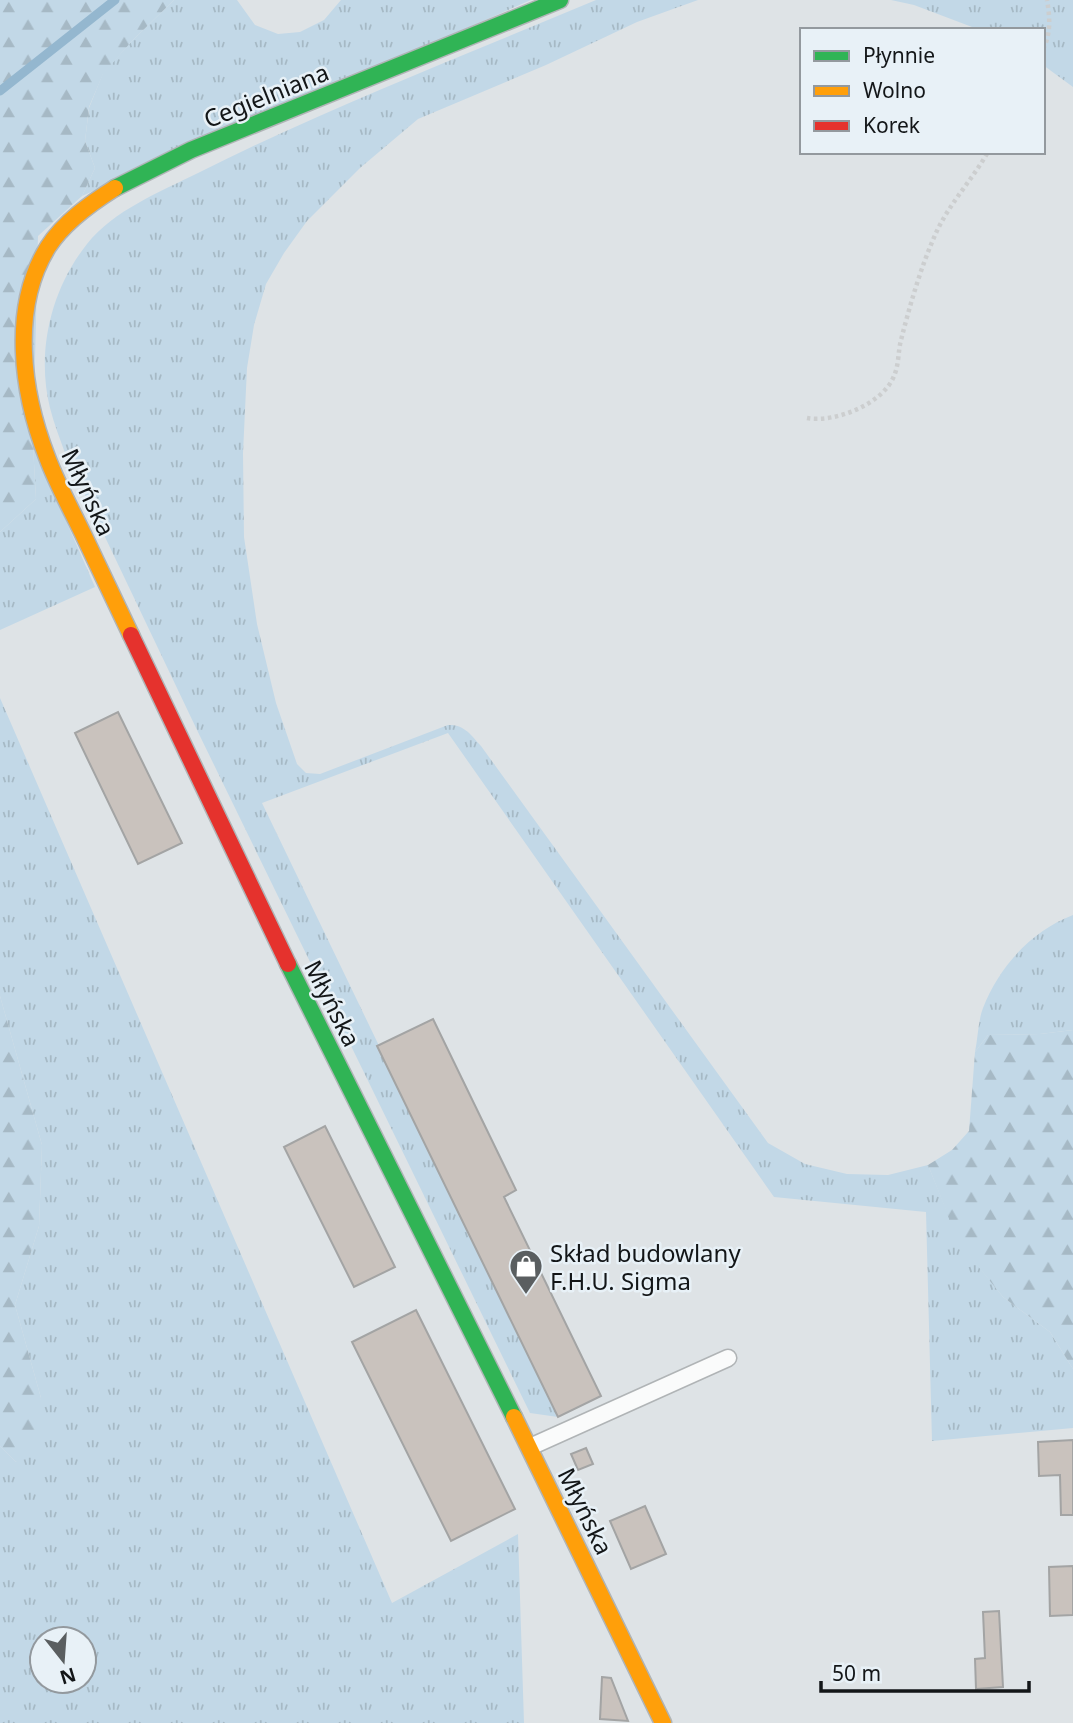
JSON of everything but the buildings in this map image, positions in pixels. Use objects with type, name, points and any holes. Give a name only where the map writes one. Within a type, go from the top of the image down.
[{"type":"street","name":"Cegielniana","points":[[30,286],[49,245],[79,214],[135,177],[204,145],[560,0]]},
{"type":"street","name":"Młyńska","points":[[30,286],[24,360],[35,424],[47,458],[269,927],[530,1447],[663,1723]]},
{"type":"lane","points":[[530,1447],[728,1359]]},
{"type":"path","points":[[1045,43],[1050,15],[1047,0]]},
{"type":"path","points":[[807,418],[823,418],[852,410],[867,403],[889,386],[895,376],[901,340],[937,231],[987,154]]},
{"type":"green space","points":[[0,0],[174,0],[103,74],[89,107],[85,141],[95,168],[82,196],[38,236],[33,445],[36,499],[0,532]]},
{"type":"green space","points":[[174,0],[237,0],[255,25],[278,34],[300,32],[324,20],[341,0],[531,0],[82,196],[95,168],[85,141],[89,108],[103,73]]},
{"type":"green space","points":[[596,0],[698,0],[637,22],[546,65],[418,119],[360,168],[307,221],[266,284],[254,325],[247,368],[243,453],[244,537],[257,624],[276,703],[297,764],[306,773],[320,774],[448,725],[463,728],[470,734],[768,1143],[805,1164],[847,1174],[888,1175],[928,1165],[960,1243],[1003,1297],[1050,1332],[1073,1369],[1073,1428],[932,1441],[926,1212],[774,1197],[448,733],[262,803],[558,1417],[530,1413],[197,730],[65,453],[55,426],[46,387],[46,343],[50,322],[64,281],[74,262],[87,244],[110,221],[153,195],[296,126]]},
{"type":"green space","points":[[891,0],[1073,0],[1073,87],[1045,66],[1045,28],[975,28],[914,5]]},
{"type":"green space","points":[[33,445],[95,587],[0,630],[0,532],[36,499]]},
{"type":"green space","points":[[0,698],[392,1603],[518,1534],[524,1723],[0,1723],[0,1446],[16,1462],[41,1398],[15,1305],[39,1226],[42,1145],[0,996]]},
{"type":"green space","points":[[1073,915],[1073,1030],[988,1035],[975,1052],[983,1008],[1007,965],[1043,931]]},
{"type":"green space","points":[[0,996],[42,1145],[39,1226],[15,1305],[41,1398],[38,1434],[16,1462],[0,1446]]},
{"type":"green space","points":[[1073,1030],[1073,1369],[1050,1332],[1003,1297],[959,1243],[928,1165],[952,1150],[969,1131],[975,1052],[988,1035]]},
{"type":"waterway","points":[[0,91],[115,0]]},
{"type":"traffic: fast","points":[[115,188],[191,150],[560,0]]},
{"type":"traffic: fast","points":[[288,964],[514,1417]]},
{"type":"traffic: slow","points":[[115,188],[70,221],[48,247],[36,271],[28,297],[24,351],[31,406],[47,457],[131,635]]},
{"type":"traffic: slow","points":[[514,1417],[663,1723]]},
{"type":"traffic: jam","points":[[131,635],[288,964]]},
{"type":"place","name":"Skład budowlany F.H.U. Sigma","points":[[526,1296]]}]
